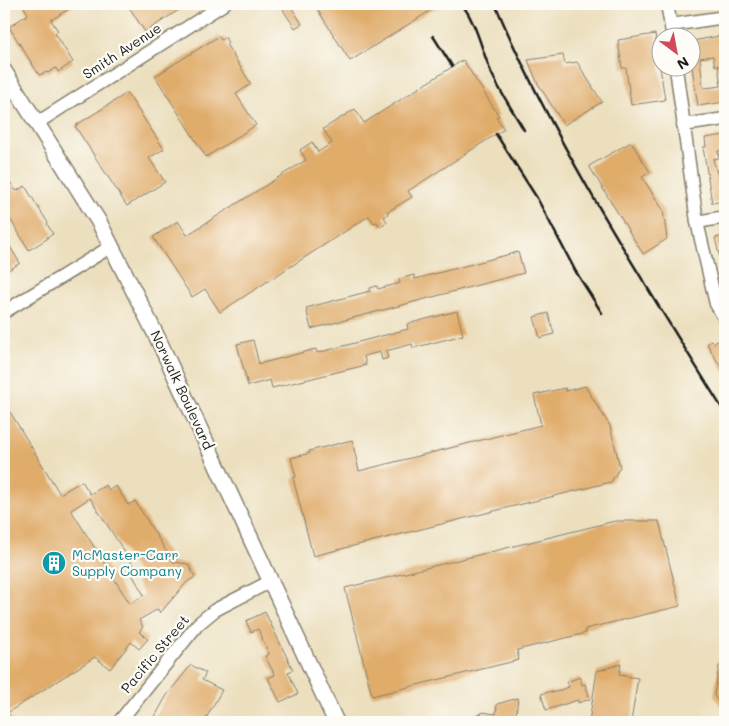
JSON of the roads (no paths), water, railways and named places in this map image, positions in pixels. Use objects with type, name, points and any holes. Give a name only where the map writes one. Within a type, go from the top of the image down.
[{"type":"main road","name":"Norwalk Boulevard","points":[[4,71],[112,246],[272,581],[336,722]]},
{"type":"street","name":"Smith Avenue","points":[[37,124],[224,4]]},
{"type":"street","points":[[667,4],[671,28]]},
{"type":"street","points":[[683,28],[725,17]]},
{"type":"street","points":[[677,78],[697,222],[716,304],[725,319]]},
{"type":"street","points":[[683,125],[725,118]]},
{"type":"street","points":[[697,222],[725,218]]},
{"type":"street","points":[[4,312],[112,246]]},
{"type":"street","name":"Pacific Street","points":[[119,722],[198,624],[215,610],[272,581]]},
{"type":"railway","points":[[462,4],[475,28],[487,63],[502,94],[524,130]]},
{"type":"railway","points":[[495,4],[519,58],[573,162],[632,263],[725,413]]},
{"type":"railway","points":[[433,36],[452,66]]},
{"type":"railway","points":[[496,134],[537,198],[576,272],[602,313]]},
{"type":"place","name":"McMaster-Carr Supply Company","points":[[54,563]]}]
